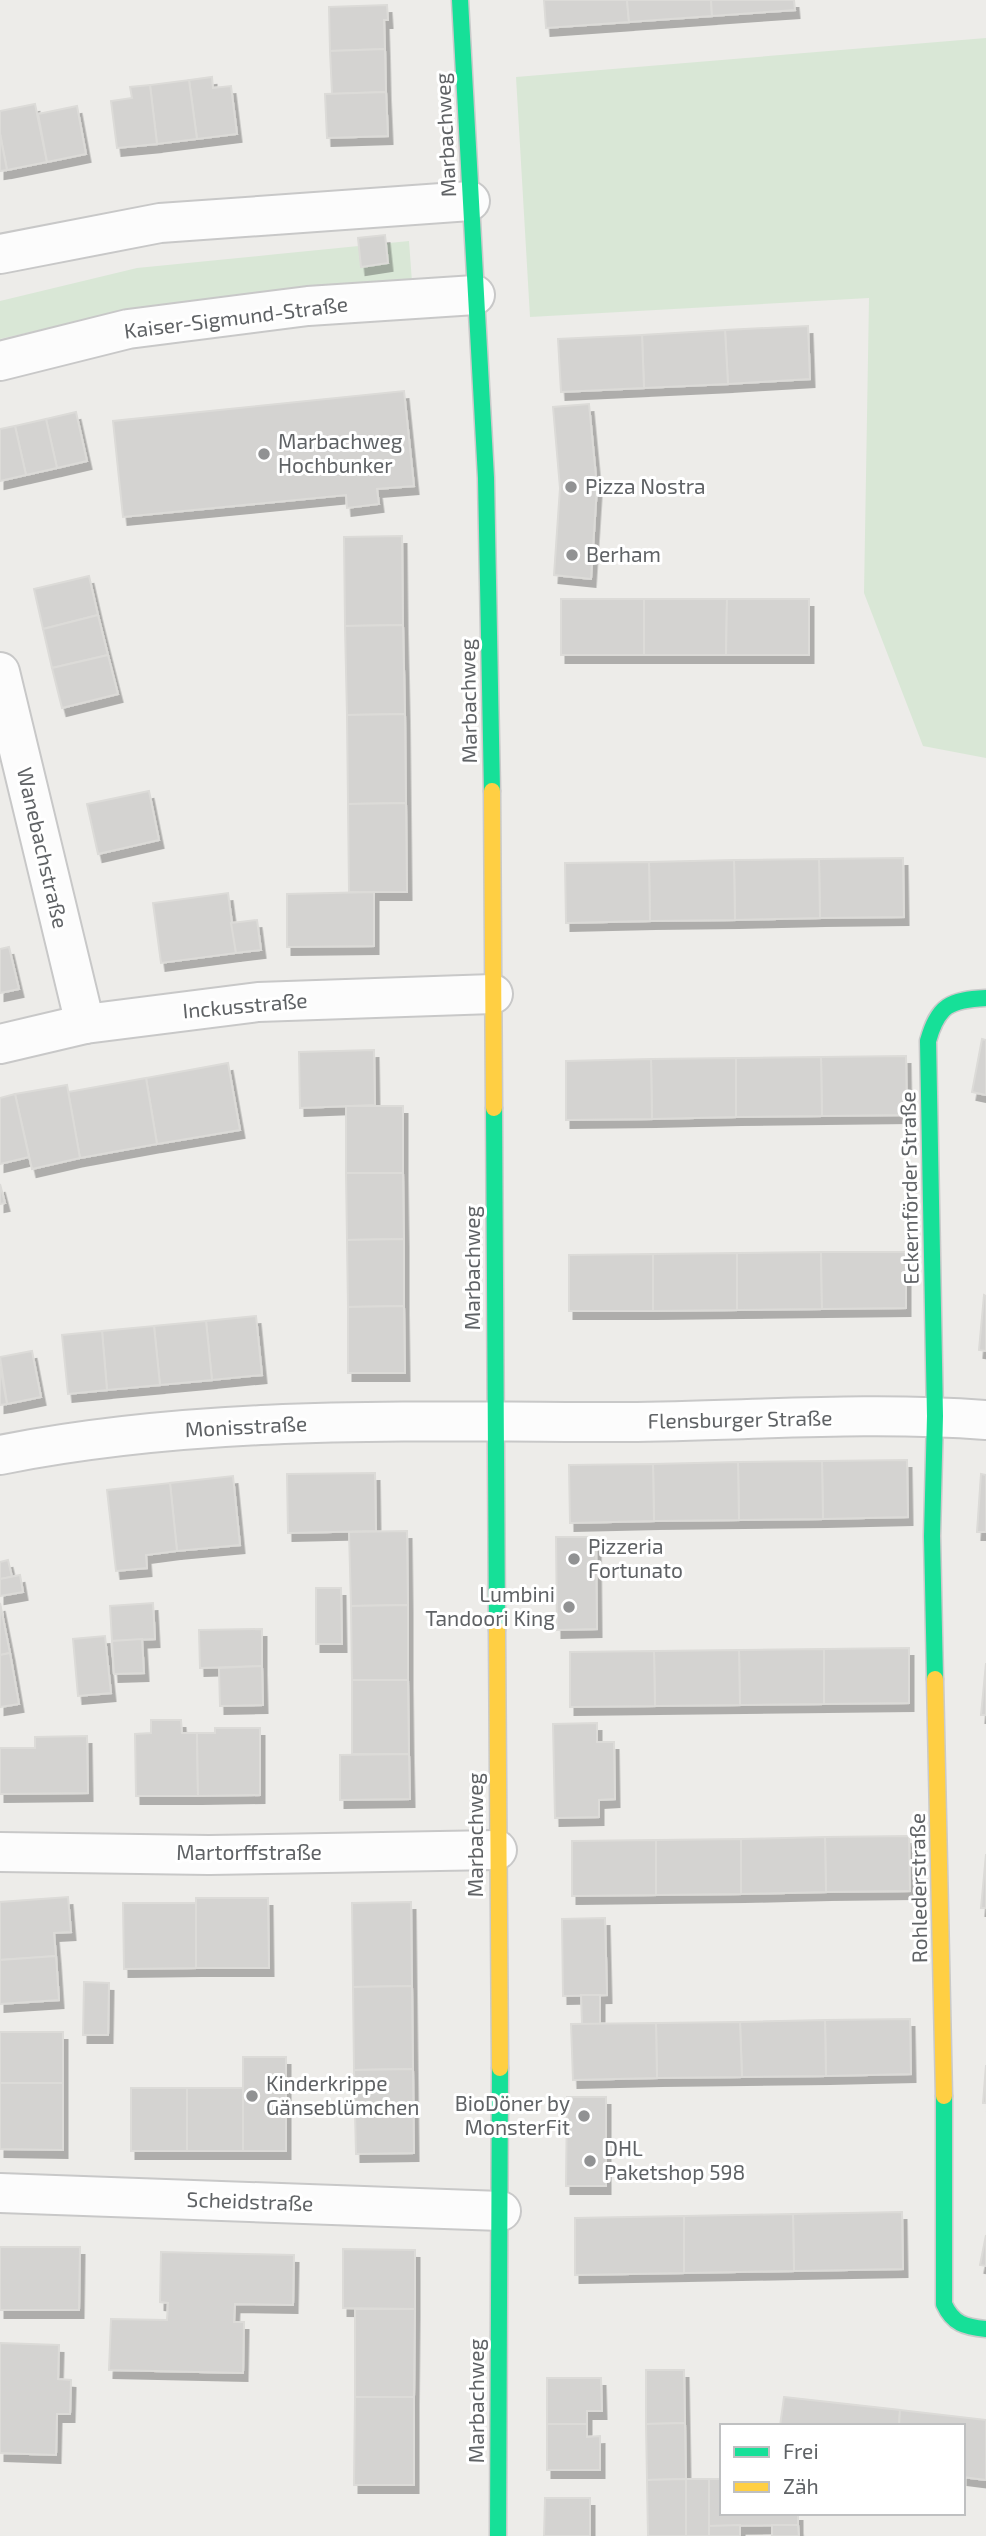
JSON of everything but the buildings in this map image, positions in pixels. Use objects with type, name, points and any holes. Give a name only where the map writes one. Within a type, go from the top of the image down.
[{"type":"main road","name":"Marbachweg","points":[[460,0],[486,491],[492,812],[501,2211],[498,2536]]},
{"type":"main road","name":"Eckernförder Straße","points":[[935,1416],[928,1041],[937,1016],[947,1004],[960,999],[986,998]]},
{"type":"main road","name":"Rohlederstraße","points":[[935,1416],[932,1536],[945,2123],[944,2304],[951,2320],[961,2327],[986,2329]]},
{"type":"street","points":[[0,254],[160,223],[470,201]]},
{"type":"street","name":"Kaiser-Sigmund-Straße","points":[[0,361],[128,329],[309,306],[475,295]]},
{"type":"street","name":"Wanebachstraße","points":[[0,672],[85,1024]]},
{"type":"street","name":"Inckusstraße","points":[[0,1044],[85,1024],[258,1002],[493,994]]},
{"type":"street","name":"Flensburger Straße","points":[[494,1422],[935,1416],[986,1420]]},
{"type":"street","name":"Monisstraße","points":[[0,1455],[42,1447],[237,1424],[441,1420],[494,1422]]},
{"type":"street","name":"Martorffstraße","points":[[0,1852],[209,1855],[497,1850]]},
{"type":"street","name":"Scheidstraße","points":[[0,2193],[501,2211]]},
{"type":"green space","points":[[986,38],[986,758],[923,746],[864,593],[869,298],[530,317],[516,77]]},
{"type":"green space","points":[[409,241],[412,282],[132,309],[0,339],[0,301],[137,268]]},
{"type":"traffic: fast","points":[[460,0],[486,478],[492,791]]},
{"type":"traffic: fast","points":[[935,1679],[932,1536],[935,1416],[928,1041],[936,1019],[947,1007],[954,1003],[986,998]]},
{"type":"traffic: fast","points":[[494,1108],[497,1630]]},
{"type":"traffic: fast","points":[[498,2536],[500,2068]]},
{"type":"traffic: fast","points":[[944,2096],[944,2304],[951,2316],[960,2323],[986,2329]]},
{"type":"traffic: slow","points":[[492,791],[494,1108]]},
{"type":"traffic: slow","points":[[497,1630],[500,2068]]},
{"type":"traffic: slow","points":[[935,1679],[944,2096]]},
{"type":"place","name":"Marbachweg Hochbunker","points":[[264,454]]},
{"type":"place","name":"Pizza Nostra","points":[[571,487]]},
{"type":"place","name":"Berham","points":[[572,555]]},
{"type":"place","name":"Pizzeria Fortunato","points":[[574,1559]]},
{"type":"place","name":"Lumbini Tandoori King","points":[[569,1607]]},
{"type":"place","name":"Kinderkrippe Gänseblümchen","points":[[252,2096]]},
{"type":"place","name":"BioDöner by MonsterFit","points":[[584,2116]]},
{"type":"place","name":"DHL Paketshop 598","points":[[590,2161]]}]
